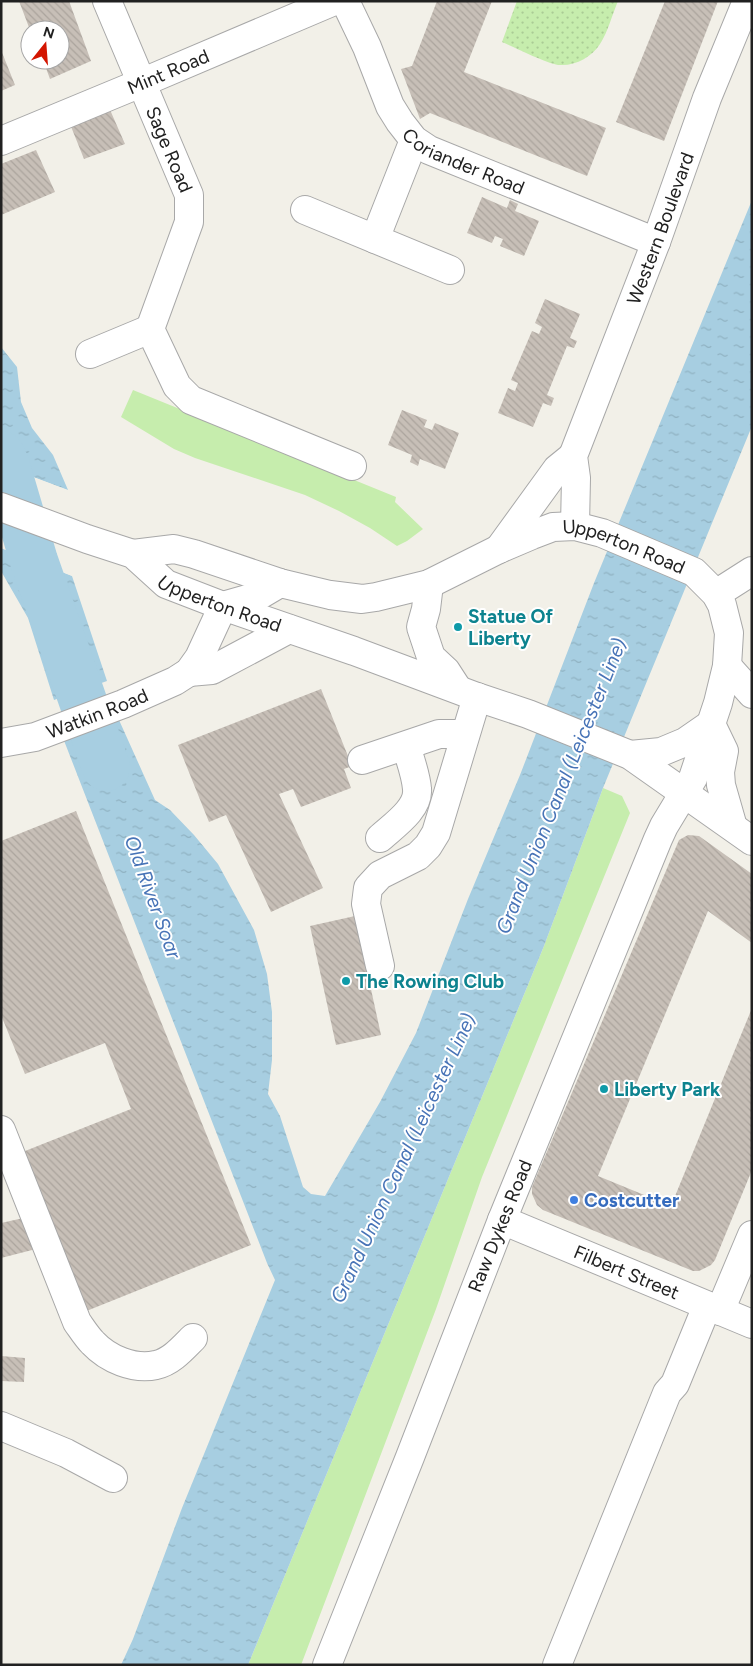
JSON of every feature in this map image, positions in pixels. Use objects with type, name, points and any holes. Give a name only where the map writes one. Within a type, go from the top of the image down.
[{"type":"street","name":"Sage Road","points":[[108,1],[141,84],[189,195],[189,222],[150,329]]},
{"type":"street","name":"Mint Road","points":[[1,141],[141,84],[334,1]]},
{"type":"street","name":"Coriander Road","points":[[345,1],[367,48],[390,106],[414,140],[429,150],[656,242]]},
{"type":"street","name":"Western Boulevard","points":[[575,526],[576,478],[573,456],[656,242],[707,98],[747,1]]},
{"type":"street","points":[[374,239],[414,140]]},
{"type":"street","points":[[305,210],[450,270]]},
{"type":"street","points":[[90,354],[150,329],[177,386],[191,400],[352,466]]},
{"type":"street","name":"Western Boulevard","points":[[498,549],[557,469],[573,456]]},
{"type":"street","name":"Upperton Road","points":[[1,507],[133,554],[166,584],[528,714],[626,753],[684,792],[693,778],[711,724],[727,666],[728,633],[725,615],[716,594],[694,572],[602,533],[575,526],[553,527],[498,549],[429,584],[362,599],[330,596],[280,583],[174,549],[133,554]]},
{"type":"street","points":[[716,594],[752,571]]},
{"type":"street","points":[[224,606],[258,596],[280,583]]},
{"type":"street","points":[[380,966],[366,904],[368,888],[380,874],[418,856],[428,846],[436,833],[465,734],[467,693],[431,657],[421,628],[426,609],[429,584]]},
{"type":"street","name":"Watkin Road","points":[[13,745],[123,704],[175,681],[189,672],[206,645],[224,606]]},
{"type":"street","name":"Watkin Road","points":[[189,672],[212,670],[289,628]]},
{"type":"street","points":[[727,666],[752,694]]},
{"type":"street","points":[[711,724],[724,751],[720,772],[721,785],[742,834]]},
{"type":"street","name":"Upperton Road","points":[[626,753],[661,752],[686,742],[711,724]]},
{"type":"street","points":[[362,760],[439,734],[465,734]]},
{"type":"street","points":[[380,838],[410,809],[415,799],[417,790],[406,746]]},
{"type":"street","points":[[684,792],[742,834]]},
{"type":"street","name":"Raw Dykes Road","points":[[327,1665],[502,1220],[661,833],[684,792]]},
{"type":"street","points":[[1,1130],[77,1322],[94,1344],[112,1358],[136,1366],[158,1365],[177,1354],[193,1338]]},
{"type":"street","name":"Filbert Street","points":[[502,1220],[752,1324]]},
{"type":"street","points":[[557,1665],[667,1393],[675,1384],[752,1235]]},
{"type":"street","points":[[1,1426],[66,1453],[113,1478]]},
{"type":"green space","points":[[517,1],[618,1],[597,49],[588,57],[577,62],[560,65],[540,59],[502,42]]},
{"type":"green space","points":[[133,390],[396,497],[395,502],[423,529],[397,546],[370,528],[305,495],[195,458],[174,449],[121,417]]},
{"type":"green space","points":[[603,788],[622,796],[630,813],[482,1177],[436,1309],[301,1665],[248,1665],[544,946]]},
{"type":"water","name":"Grand Union Canal (Leicester Line)","points":[[752,200],[752,426],[603,788],[544,946],[248,1665],[121,1665],[133,1639],[182,1508],[275,1280],[63,738],[119,720],[155,800],[170,810],[218,864],[254,930],[267,974],[272,1012],[272,1060],[268,1094],[280,1116],[303,1187],[311,1194],[325,1196],[380,1102],[416,1033],[468,899],[520,775],[594,583]]},
{"type":"water","points":[[1,347],[17,367],[21,402],[32,428],[53,455],[68,490],[1,465]]},
{"type":"water","points":[[1,548],[72,576],[107,681],[54,700],[28,618],[1,571]]},
{"type":"pier","points":[[1,465],[70,491],[67,492],[1,467]]},
{"type":"pier","points":[[1,546],[73,573],[75,577],[1,548]]},
{"type":"building","points":[[19,1],[69,1],[91,61],[50,79],[47,70],[70,70],[70,20],[26,20]]},
{"type":"building","points":[[437,1],[492,1],[464,72],[606,128],[587,176],[430,113],[420,119],[401,69],[412,66]]},
{"type":"building","points":[[665,1],[718,1],[664,141],[616,122]]},
{"type":"building","points":[[1,50],[15,85],[1,91]]},
{"type":"building","points":[[107,103],[125,144],[84,159],[68,119]]},
{"type":"building","points":[[36,150],[55,192],[1,215],[1,164]]},
{"type":"building","points":[[482,197],[507,208],[510,200],[518,204],[515,211],[539,221],[524,256],[500,246],[503,239],[495,236],[492,243],[467,233]]},
{"type":"building","points":[[545,299],[580,314],[570,338],[577,341],[574,348],[567,346],[547,395],[554,398],[551,406],[543,403],[533,427],[498,413],[508,388],[515,391],[518,383],[511,380],[532,331],[539,334],[542,327],[535,323]]},
{"type":"building","points":[[402,410],[427,420],[424,427],[432,430],[435,423],[459,433],[445,469],[420,459],[418,466],[410,462],[412,455],[388,445]]},
{"type":"building","points":[[321,689],[352,766],[344,769],[351,788],[301,807],[293,789],[279,794],[323,888],[271,912],[226,815],[209,822],[178,745]]},
{"type":"building","points":[[76,811],[251,1245],[84,1312],[20,1153],[131,1109],[105,1043],[25,1074],[1,1015],[1,841]]},
{"type":"building","name":"Liberty Park","points":[[688,835],[699,836],[752,874],[752,943],[708,911],[598,1176],[671,1206],[752,1008],[752,1170],[715,1260],[711,1265],[699,1271],[693,1271],[543,1210],[537,1205],[532,1194],[532,1187],[679,840]]},
{"type":"building","name":"The Rowing Club","points":[[355,916],[381,1035],[336,1045],[310,926]]},
{"type":"building","points":[[28,1217],[36,1249],[1,1258],[1,1223]]},
{"type":"building","points":[[1,1356],[25,1358],[24,1382],[1,1381]]},
{"type":"waterway","name":"Old River Soar","points":[[1,455],[6,466],[34,561],[106,767]]},
{"type":"place","name":"Statue Of Liberty","points":[[458,627]]},
{"type":"place","name":"The Rowing Club","points":[[346,981]]},
{"type":"place","name":"Liberty Park","points":[[604,1089]]},
{"type":"place","name":"Costcutter","points":[[574,1200]]}]
